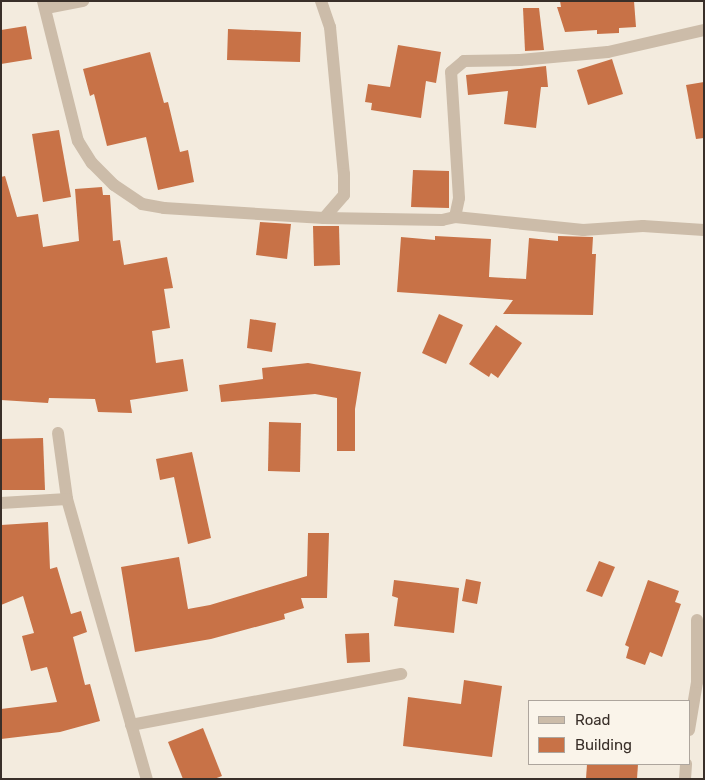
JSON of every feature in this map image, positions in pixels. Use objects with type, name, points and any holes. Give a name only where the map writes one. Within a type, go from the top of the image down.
[{"type":"street","points":[[83,1],[45,5],[78,141],[92,163],[114,185],[142,204],[164,208],[324,218],[442,220],[455,217],[584,230],[643,226],[704,230]]},
{"type":"street","points":[[321,1],[330,26],[344,174],[344,195],[324,218]]},
{"type":"street","points":[[455,217],[459,198],[451,72],[464,61],[520,60],[608,52],[704,30]]},
{"type":"street","points":[[58,433],[67,499],[147,779]]},
{"type":"street","points":[[1,502],[67,499]]},
{"type":"street","points":[[690,724],[697,682],[697,620]]},
{"type":"street","points":[[131,725],[368,678],[401,674]]},
{"type":"street","points":[[685,779],[686,765]]},
{"type":"building","points":[[560,1],[634,1],[636,27],[619,28],[619,33],[597,34],[597,30],[565,32],[557,7],[561,7]]},
{"type":"building","points":[[523,8],[539,8],[544,50],[525,51]]},
{"type":"building","points":[[26,26],[32,59],[1,64],[1,30]]},
{"type":"building","points":[[228,29],[301,32],[300,62],[227,60]]},
{"type":"building","points":[[398,45],[441,52],[436,83],[426,81],[421,118],[371,110],[372,103],[365,102],[368,84],[390,87]]},
{"type":"building","points":[[150,52],[164,103],[168,102],[180,152],[188,150],[194,182],[158,190],[146,137],[107,146],[94,94],[90,96],[83,69]]},
{"type":"building","points":[[612,59],[623,94],[588,105],[577,70]]},
{"type":"building","points":[[546,66],[548,87],[541,87],[536,128],[504,124],[508,91],[468,95],[466,75]]},
{"type":"building","points":[[704,82],[704,138],[696,139],[686,85]]},
{"type":"building","points":[[59,130],[71,197],[43,202],[32,134]]},
{"type":"building","points":[[413,170],[449,171],[449,208],[411,207]]},
{"type":"building","points":[[5,176],[17,217],[38,214],[43,247],[79,241],[75,189],[102,187],[103,195],[110,195],[113,241],[120,240],[124,265],[167,257],[173,288],[164,289],[170,328],[152,331],[156,363],[183,359],[188,391],[130,400],[132,413],[98,412],[95,399],[49,398],[48,403],[1,400],[1,177]]},
{"type":"building","points":[[260,222],[291,224],[287,259],[256,255]]},
{"type":"building","points":[[313,226],[339,226],[340,265],[314,266]]},
{"type":"building","points":[[435,236],[491,239],[489,277],[526,279],[529,238],[558,241],[558,236],[593,237],[592,254],[596,254],[593,315],[503,314],[513,300],[397,292],[401,237],[435,240]]},
{"type":"building","points":[[439,314],[463,325],[446,364],[422,353]]},
{"type":"building","points":[[250,319],[276,323],[272,352],[247,348]]},
{"type":"building","points":[[496,325],[522,343],[498,378],[491,373],[489,377],[469,364]]},
{"type":"building","points":[[308,363],[361,372],[355,409],[355,451],[337,451],[337,398],[315,394],[221,402],[219,385],[263,379],[262,368]]},
{"type":"building","points":[[269,422],[301,423],[300,472],[268,471]]},
{"type":"building","points":[[43,438],[45,490],[1,490],[1,439]]},
{"type":"building","points":[[192,452],[211,538],[188,544],[174,477],[160,480],[156,459]]},
{"type":"building","points":[[48,522],[50,569],[57,567],[71,614],[81,611],[87,632],[73,637],[85,685],[90,684],[100,721],[60,732],[1,739],[1,709],[57,702],[47,667],[31,671],[22,636],[34,633],[23,596],[1,605],[1,525]]},
{"type":"building","points":[[308,533],[329,533],[327,598],[301,598],[304,608],[284,614],[285,619],[211,639],[135,652],[121,567],[179,557],[188,609],[210,605],[307,576]]},
{"type":"building","points":[[599,561],[615,567],[602,597],[586,591]]},
{"type":"building","points":[[466,579],[481,582],[477,604],[462,601]]},
{"type":"building","points":[[394,580],[459,588],[454,633],[394,626],[398,598],[392,596]]},
{"type":"building","points":[[648,580],[679,591],[675,602],[681,604],[662,657],[650,652],[645,665],[626,658],[629,647],[625,645]]},
{"type":"building","points":[[369,633],[370,662],[347,663],[345,634]]},
{"type":"building","points":[[464,680],[502,686],[492,757],[403,746],[408,697],[461,704]]},
{"type":"building","points":[[203,728],[222,776],[214,779],[183,779],[168,742]]},
{"type":"building","points":[[587,765],[638,765],[637,779],[586,779]]}]
